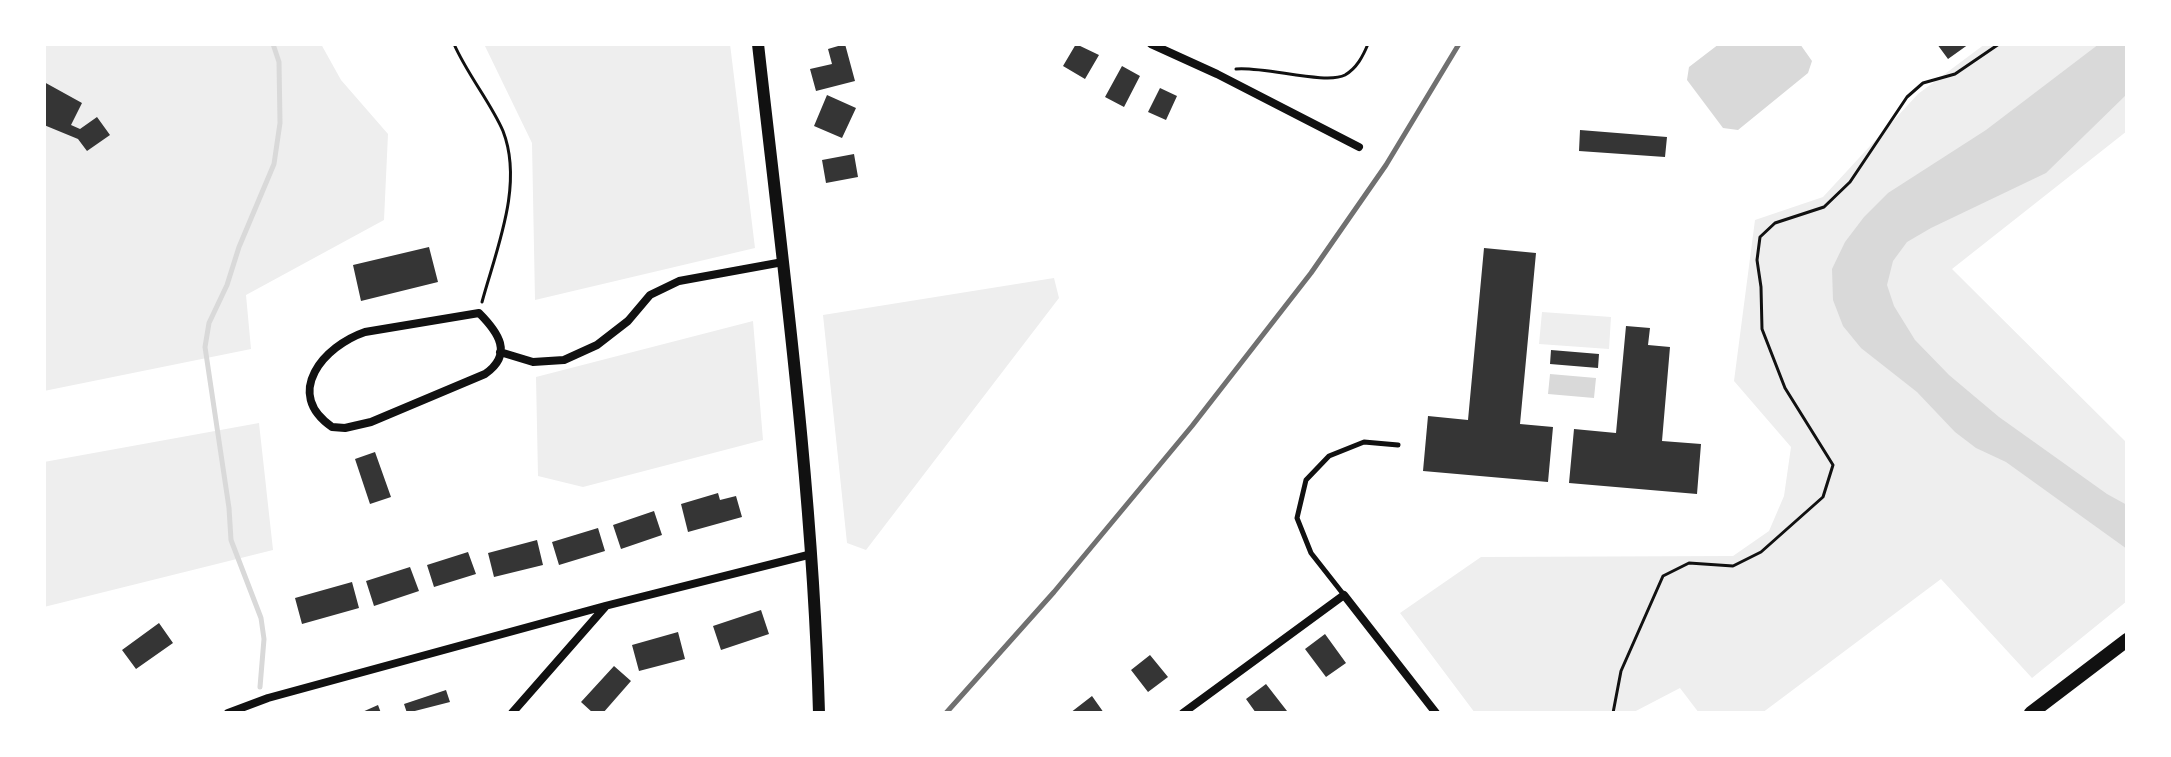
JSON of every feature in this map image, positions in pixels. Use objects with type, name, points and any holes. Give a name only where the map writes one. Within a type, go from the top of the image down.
[{"type":"main road","points":[[2039,711],[2127,640]]},
{"type":"street","points":[[758,44],[802,434],[812,554],[819,713]]},
{"type":"street","points":[[1151,44],[1217,74],[1359,147]]},
{"type":"street","points":[[500,352],[533,362],[564,360],[597,345],[628,321],[650,295],[679,281],[783,262]]},
{"type":"street","points":[[479,313],[497,333],[500,352],[497,362],[485,374],[371,422],[345,428],[332,427],[316,413],[310,393],[314,372],[323,358],[349,337],[365,332],[479,313]]},
{"type":"street","points":[[228,713],[268,698],[605,606],[812,554]]},
{"type":"street","points":[[1183,713],[1344,595],[1436,713]]},
{"type":"street","points":[[512,713],[605,606]]},
{"type":"lane","points":[[1344,595],[1311,553],[1297,518],[1306,480],[1329,456],[1364,442],[1398,445]]},
{"type":"path","points":[[454,44],[463,65],[503,131],[512,171],[504,219],[479,313]]},
{"type":"path","points":[[1217,74],[1251,67],[1327,78],[1343,76],[1356,67],[1368,44]]},
{"type":"path","points":[[1613,713],[1621,671],[1663,576],[1689,563],[1733,566],[1761,552],[1823,497],[1833,465],[1785,388],[1762,329],[1757,260],[1760,237],[1775,223],[1824,207],[1850,182],[1907,97],[1923,83],[1955,74],[1999,44]]},
{"type":"shaded area","points":[[44,44],[321,44],[341,80],[388,134],[384,220],[246,295],[251,349],[44,391]]},
{"type":"shaded area","points":[[484,44],[730,44],[755,248],[535,300],[532,143]]},
{"type":"shaded area","points":[[1719,44],[1800,44],[1812,61],[1808,73],[1738,130],[1723,128],[1687,80],[1689,67]]},
{"type":"shaded area","points":[[1985,44],[2127,44],[2127,131],[1952,269],[2127,443],[2127,601],[2032,678],[1941,579],[1762,713],[1699,713],[1680,688],[1632,713],[1475,713],[1400,613],[1481,557],[1733,556],[1769,531],[1784,496],[1791,447],[1734,381],[1755,220],[1823,197],[1918,94]]},
{"type":"shaded area","points":[[2099,44],[2127,44],[2127,94],[2046,173],[1907,242],[1893,261],[1887,285],[1894,306],[1915,340],[1949,375],[1999,417],[2127,505],[2127,549],[2006,462],[1976,448],[1955,432],[1917,392],[1861,348],[1843,326],[1833,300],[1832,269],[1845,242],[1888,193],[1986,130]]},
{"type":"shaded area","points":[[1054,278],[1059,298],[866,550],[847,543],[823,315]]},
{"type":"shaded area","points":[[1542,312],[1611,317],[1609,349],[1539,344]]},
{"type":"shaded area","points":[[753,321],[763,440],[583,487],[538,476],[536,377]]},
{"type":"shaded area","points":[[1550,374],[1596,378],[1594,398],[1548,394]]},
{"type":"shaded area","points":[[259,423],[273,550],[44,607],[44,462]]},
{"type":"building","points":[[845,44],[855,81],[816,91],[810,69],[832,64],[828,49]]},
{"type":"building","points":[[1076,44],[1099,55],[1085,79],[1063,66]]},
{"type":"building","points":[[1937,44],[1969,44],[1948,59]]},
{"type":"building","points":[[1122,66],[1140,76],[1124,107],[1105,97]]},
{"type":"building","points":[[44,82],[82,103],[71,125],[80,129],[97,117],[110,135],[87,151],[78,139],[44,125]]},
{"type":"building","points":[[1160,88],[1177,96],[1166,120],[1148,112]]},
{"type":"building","points":[[827,95],[856,108],[842,138],[814,126]]},
{"type":"building","points":[[1580,130],[1667,137],[1665,157],[1579,151]]},
{"type":"building","points":[[854,154],[858,177],[826,183],[822,160]]},
{"type":"building","points":[[429,247],[438,282],[361,301],[353,265]]},
{"type":"building","points":[[1484,248],[1536,253],[1520,424],[1553,427],[1548,482],[1423,471],[1428,416],[1468,420]]},
{"type":"building","points":[[1626,326],[1650,328],[1648,345],[1670,347],[1662,441],[1701,444],[1697,494],[1569,483],[1574,429],[1616,433]]},
{"type":"building","points":[[1551,350],[1599,354],[1598,368],[1550,364]]},
{"type":"building","points":[[375,452],[391,497],[370,504],[355,459]]},
{"type":"building","points":[[718,493],[720,500],[736,496],[742,517],[688,532],[681,504]]},
{"type":"building","points":[[654,511],[662,535],[621,549],[613,525]]},
{"type":"building","points":[[598,528],[605,551],[559,565],[552,542]]},
{"type":"building","points":[[537,540],[543,565],[494,577],[488,553]]},
{"type":"building","points":[[468,552],[476,574],[434,587],[427,565]]},
{"type":"building","points":[[410,567],[419,591],[374,606],[366,581]]},
{"type":"building","points":[[352,582],[359,608],[302,624],[295,598]]},
{"type":"building","points":[[761,610],[769,634],[721,650],[713,626]]},
{"type":"building","points":[[159,623],[173,643],[136,669],[122,650]]},
{"type":"building","points":[[678,632],[685,659],[639,671],[632,645]]},
{"type":"building","points":[[1325,634],[1346,663],[1326,677],[1305,649]]},
{"type":"building","points":[[1150,655],[1168,677],[1148,692],[1131,670]]},
{"type":"building","points":[[614,666],[631,681],[603,713],[593,713],[581,702]]},
{"type":"building","points":[[1266,684],[1287,711],[1256,713],[1246,699]]},
{"type":"building","points":[[446,690],[450,702],[407,713],[404,704]]},
{"type":"building","points":[[1092,696],[1104,713],[1070,713]]},
{"type":"building","points":[[378,705],[381,713],[360,713]]},
{"type":"waterway","points":[[260,687],[264,639],[261,618],[231,540],[205,347],[209,323],[274,164],[280,123],[279,62],[273,44]]},
{"type":"railway","points":[[946,713],[1054,592],[1192,426],[1311,273],[1386,165],[1459,44]]}]
